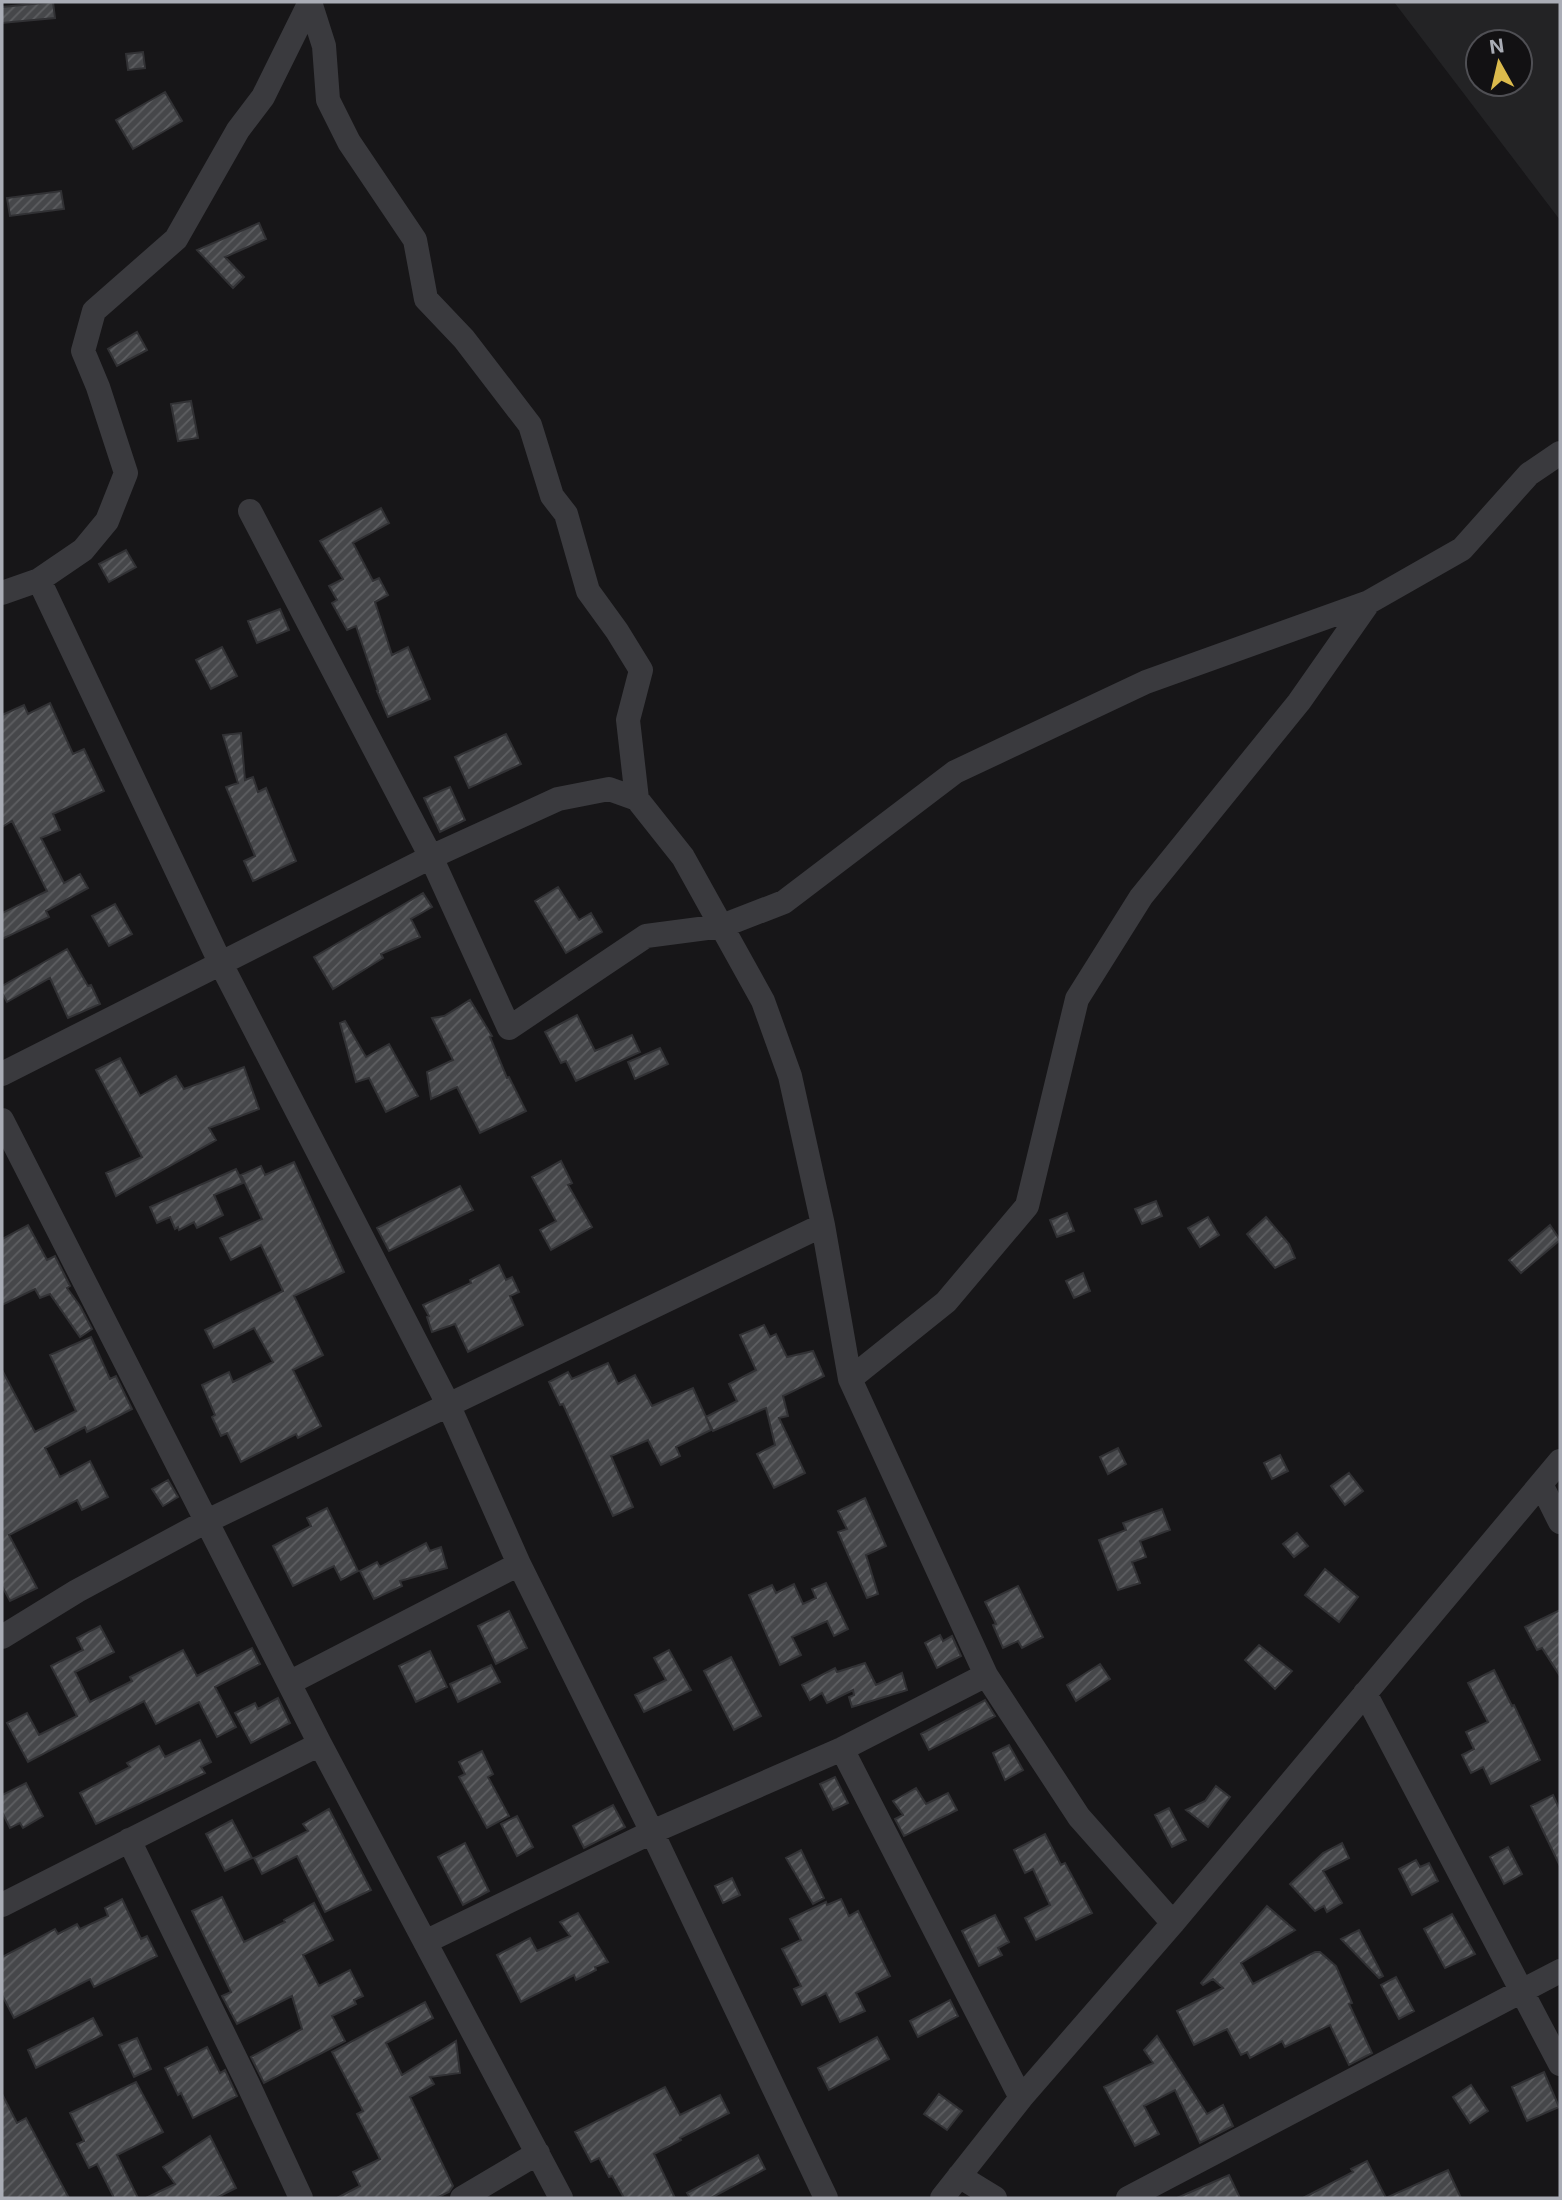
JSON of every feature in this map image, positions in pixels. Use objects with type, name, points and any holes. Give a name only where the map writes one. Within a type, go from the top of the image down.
[{"type":"street","points":[[2,593],[39,580],[83,550],[107,521],[126,472],[83,351],[93,311],[176,239],[238,130],[262,96],[310,2]]},
{"type":"street","points":[[310,2],[324,46],[328,100],[363,164],[415,240],[426,299],[464,339],[530,425],[552,496],[566,514],[588,591],[617,631],[640,670],[628,720],[637,799]]},
{"type":"street","points":[[250,511],[431,857],[509,1027],[646,936],[722,926],[784,902],[955,772],[1146,682],[1369,602],[1462,549],[1529,474],[1560,453]]},
{"type":"street","points":[[39,580],[220,962],[448,1404],[519,1564],[652,1832],[826,2198]]},
{"type":"street","points":[[850,1380],[946,1302],[1027,1206],[1077,999],[1141,897],[1300,702],[1369,602]]},
{"type":"street","points":[[2,1073],[431,857],[558,799],[610,789],[637,799],[683,857],[763,1001],[790,1076],[823,1225],[850,1380],[986,1675],[1079,1817],[1173,1923]]},
{"type":"street","points":[[2,1120],[320,1744],[561,2198]]},
{"type":"street","points":[[2,1637],[77,1591],[205,1522],[823,1225]]},
{"type":"street","points":[[942,2198],[1021,2098],[1173,1923],[1560,1461]]},
{"type":"street","points":[[1541,1484],[1560,1522]]},
{"type":"street","points":[[289,1684],[519,1564]]},
{"type":"street","points":[[425,1942],[652,1832],[842,1749],[986,1675]]},
{"type":"street","points":[[1365,1693],[1560,2064]]},
{"type":"street","points":[[2,1905],[320,1744]]},
{"type":"street","points":[[842,1749],[1021,2098]]},
{"type":"street","points":[[130,1840],[301,2198]]},
{"type":"street","points":[[1128,2198],[1560,1972]]},
{"type":"street","points":[[462,2198],[538,2152]]},
{"type":"street","points":[[959,2176],[995,2198]]},
{"type":"shaded area","points":[[1394,2],[1560,2],[1560,220],[1467,98],[1534,98],[1534,28],[1464,28],[1464,94]]},
{"type":"building","points":[[53,2],[55,18],[2,23],[2,7]]},
{"type":"building","points":[[143,52],[145,68],[128,70],[126,54]]},
{"type":"building","points":[[165,92],[182,121],[133,149],[116,120]]},
{"type":"building","points":[[61,191],[64,209],[10,216],[7,198]]},
{"type":"building","points":[[259,223],[266,239],[225,257],[244,277],[233,288],[197,250]]},
{"type":"building","points":[[137,332],[147,350],[117,366],[108,349]]},
{"type":"building","points":[[191,401],[198,438],[178,441],[171,404]]},
{"type":"building","points":[[381,508],[389,523],[353,543],[373,581],[379,578],[388,595],[375,602],[392,655],[408,647],[430,699],[388,717],[356,626],[347,630],[332,603],[337,600],[329,586],[343,579],[320,541]]},
{"type":"building","points":[[126,550],[136,567],[109,582],[99,564]]},
{"type":"building","points":[[280,609],[289,630],[257,643],[248,621]]},
{"type":"building","points":[[222,647],[237,676],[211,689],[196,660]]},
{"type":"building","points":[[50,703],[73,754],[84,749],[104,791],[53,814],[60,830],[41,838],[64,883],[80,874],[88,888],[46,911],[49,917],[2,939],[2,913],[47,891],[12,821],[2,827],[2,715],[24,705],[28,714]]},
{"type":"building","points":[[241,733],[245,780],[253,777],[258,792],[266,788],[296,861],[253,881],[244,861],[255,856],[226,787],[238,783],[223,735]]},
{"type":"building","points":[[506,734],[521,764],[469,788],[455,757]]},
{"type":"building","points":[[450,787],[465,820],[440,832],[424,798]]},
{"type":"building","points":[[558,887],[579,920],[591,913],[602,932],[566,953],[535,901]]},
{"type":"building","points":[[423,893],[432,907],[411,919],[420,937],[381,954],[383,958],[333,989],[314,957]]},
{"type":"building","points":[[115,904],[132,934],[109,946],[92,916]]},
{"type":"building","points":[[67,949],[100,1004],[68,1018],[50,978],[7,1002],[2,986]]},
{"type":"building","points":[[470,1000],[492,1036],[490,1037],[507,1078],[509,1077],[526,1111],[480,1133],[457,1087],[431,1099],[427,1072],[453,1060],[432,1018],[444,1016]]},
{"type":"building","points":[[577,1015],[595,1051],[632,1035],[640,1052],[576,1081],[566,1061],[561,1063],[545,1032]]},
{"type":"building","points":[[345,1021],[366,1057],[389,1044],[418,1096],[386,1112],[369,1078],[356,1082],[340,1023]]},
{"type":"building","points":[[660,1048],[668,1064],[635,1079],[628,1062]]},
{"type":"building","points":[[120,1058],[140,1096],[176,1076],[184,1089],[244,1067],[259,1109],[209,1128],[216,1140],[116,1196],[106,1173],[142,1157],[96,1070]]},
{"type":"building","points":[[561,1161],[572,1183],[568,1185],[592,1227],[551,1250],[540,1230],[556,1221],[532,1177]]},
{"type":"building","points":[[294,1162],[344,1272],[294,1296],[323,1355],[293,1370],[321,1426],[298,1438],[296,1434],[241,1462],[227,1433],[221,1436],[202,1385],[229,1372],[233,1382],[273,1362],[254,1328],[214,1348],[205,1330],[283,1291],[261,1245],[231,1260],[220,1238],[262,1219],[241,1175],[261,1166],[265,1175]]},
{"type":"building","points":[[236,1169],[243,1183],[214,1195],[223,1215],[197,1228],[194,1222],[179,1230],[178,1227],[175,1229],[170,1217],[157,1223],[150,1207]]},
{"type":"building","points":[[460,1186],[473,1210],[389,1251],[377,1228]]},
{"type":"building","points":[[1156,1201],[1162,1216],[1142,1224],[1135,1209]]},
{"type":"building","points":[[1067,1213],[1074,1231],[1057,1237],[1050,1220]]},
{"type":"building","points":[[1208,1217],[1219,1235],[1200,1247],[1188,1228]]},
{"type":"building","points":[[1266,1217],[1289,1244],[1295,1258],[1275,1268],[1247,1234]]},
{"type":"building","points":[[28,1225],[47,1260],[55,1256],[70,1286],[67,1288],[92,1329],[80,1337],[50,1294],[40,1298],[35,1289],[2,1305],[2,1239]]},
{"type":"building","points":[[1550,1225],[1560,1240],[1521,1273],[1509,1260]]},
{"type":"building","points":[[499,1265],[506,1280],[512,1277],[519,1292],[510,1296],[523,1325],[468,1352],[455,1324],[432,1332],[427,1317],[429,1316],[423,1305],[471,1283],[470,1280]]},
{"type":"building","points":[[1083,1273],[1090,1291],[1074,1298],[1066,1281]]},
{"type":"building","points":[[764,1325],[770,1337],[776,1334],[787,1357],[813,1351],[824,1376],[783,1396],[788,1416],[779,1418],[805,1473],[774,1488],[757,1454],[775,1445],[766,1408],[713,1431],[706,1417],[737,1401],[729,1384],[756,1370],[740,1335]]},
{"type":"building","points":[[91,1337],[110,1379],[116,1376],[132,1409],[87,1432],[85,1427],[45,1448],[60,1477],[90,1461],[108,1497],[82,1510],[77,1500],[9,1535],[37,1588],[10,1601],[2,1586],[2,1370],[35,1432],[76,1411],[50,1355]]},
{"type":"building","points":[[608,1363],[618,1384],[635,1375],[652,1406],[693,1388],[711,1430],[676,1447],[680,1456],[661,1465],[648,1440],[611,1456],[633,1507],[613,1516],[563,1404],[560,1405],[549,1382],[568,1372],[572,1379]]},
{"type":"building","points":[[1118,1448],[1126,1464],[1108,1474],[1100,1457]]},
{"type":"building","points":[[1280,1455],[1288,1471],[1272,1479],[1264,1463]]},
{"type":"building","points":[[1349,1473],[1363,1491],[1345,1505],[1331,1486]]},
{"type":"building","points":[[168,1480],[178,1497],[163,1506],[152,1489]]},
{"type":"building","points":[[865,1498],[886,1546],[866,1555],[878,1594],[867,1598],[838,1532],[847,1529],[838,1511]]},
{"type":"building","points":[[327,1508],[358,1571],[341,1580],[334,1566],[293,1586],[273,1546],[311,1526],[307,1518]]},
{"type":"building","points":[[1162,1509],[1170,1530],[1140,1541],[1146,1557],[1132,1562],[1140,1583],[1118,1590],[1099,1540],[1126,1530],[1123,1523]]},
{"type":"building","points":[[1297,1533],[1308,1546],[1294,1557],[1283,1544]]},
{"type":"building","points":[[426,1543],[430,1551],[441,1547],[447,1568],[400,1581],[402,1586],[374,1599],[360,1571],[377,1562],[380,1567]]},
{"type":"building","points":[[1325,1569],[1358,1597],[1339,1622],[1305,1595]]},
{"type":"building","points":[[826,1583],[848,1629],[834,1636],[827,1621],[792,1637],[801,1655],[780,1665],[749,1595],[772,1585],[776,1593],[794,1584],[803,1604],[816,1598],[812,1589]]},
{"type":"building","points":[[1018,1586],[1043,1637],[1022,1648],[1018,1641],[1003,1648],[993,1625],[996,1624],[985,1602]]},
{"type":"building","points":[[1560,1610],[1560,1676],[1542,1648],[1537,1650],[1525,1627]]},
{"type":"building","points":[[509,1611],[527,1648],[496,1664],[478,1626]]},
{"type":"building","points":[[100,1626],[114,1652],[75,1672],[90,1702],[132,1681],[130,1677],[183,1650],[197,1676],[252,1648],[260,1664],[215,1687],[236,1727],[217,1737],[199,1702],[156,1724],[144,1701],[28,1762],[7,1723],[27,1713],[39,1735],[77,1716],[51,1666],[83,1650],[77,1638]]},
{"type":"building","points":[[940,1635],[943,1641],[952,1636],[961,1656],[937,1668],[925,1643]]},
{"type":"building","points":[[1259,1645],[1292,1671],[1275,1689],[1245,1660]]},
{"type":"building","points":[[669,1650],[691,1690],[644,1712],[635,1695],[666,1680],[654,1658]]},
{"type":"building","points":[[430,1651],[447,1687],[416,1702],[399,1666]]},
{"type":"building","points":[[731,1657],[761,1716],[734,1730],[704,1671]]},
{"type":"building","points":[[865,1663],[876,1685],[902,1673],[907,1690],[852,1707],[849,1697],[854,1695],[853,1690],[827,1703],[822,1693],[810,1700],[802,1685],[835,1668],[837,1672]]},
{"type":"building","points":[[1100,1664],[1110,1679],[1076,1701],[1067,1685]]},
{"type":"building","points":[[491,1665],[500,1682],[458,1702],[450,1684]]},
{"type":"building","points":[[1494,1670],[1540,1760],[1491,1784],[1483,1767],[1471,1773],[1462,1755],[1474,1749],[1466,1732],[1488,1722],[1468,1683]]},
{"type":"building","points":[[278,1698],[290,1723],[251,1743],[235,1713],[255,1703],[258,1709]]},
{"type":"building","points":[[985,1700],[995,1716],[929,1750],[921,1734]]},
{"type":"building","points":[[200,1740],[211,1762],[201,1767],[205,1773],[96,1824],[80,1793],[130,1767],[127,1763],[159,1746],[165,1757]]},
{"type":"building","points":[[1009,1745],[1023,1770],[1005,1780],[993,1753]]},
{"type":"building","points":[[482,1751],[493,1774],[488,1777],[509,1816],[487,1828],[459,1777],[465,1774],[459,1762]]},
{"type":"building","points":[[835,1777],[848,1803],[833,1810],[820,1784]]},
{"type":"building","points":[[26,1783],[43,1816],[23,1828],[20,1823],[10,1828],[2,1812],[2,1795]]},
{"type":"building","points":[[1216,1786],[1230,1797],[1208,1827],[1186,1810],[1205,1801]]},
{"type":"building","points":[[916,1788],[926,1804],[948,1793],[957,1810],[904,1836],[895,1819],[903,1815],[893,1801]]},
{"type":"building","points":[[1553,1795],[1560,1810],[1560,1866],[1531,1806]]},
{"type":"building","points":[[613,1805],[625,1827],[584,1848],[573,1826]]},
{"type":"building","points":[[1169,1808],[1186,1840],[1172,1847],[1155,1815]]},
{"type":"building","points":[[329,1809],[371,1890],[325,1912],[297,1856],[262,1874],[254,1858],[308,1831],[303,1824]]},
{"type":"building","points":[[517,1816],[533,1847],[517,1856],[501,1824]]},
{"type":"building","points":[[232,1820],[252,1858],[225,1871],[206,1834]]},
{"type":"building","points":[[1045,1834],[1061,1865],[1065,1863],[1092,1913],[1036,1940],[1025,1918],[1050,1905],[1033,1869],[1025,1873],[1014,1850]]},
{"type":"building","points":[[465,1843],[489,1891],[463,1905],[438,1857]]},
{"type":"building","points":[[1342,1843],[1349,1858],[1323,1871],[1342,1903],[1327,1912],[1324,1906],[1315,1911],[1290,1884],[1323,1853]]},
{"type":"building","points":[[1508,1847],[1522,1874],[1504,1884],[1490,1857]]},
{"type":"building","points":[[801,1850],[824,1898],[813,1904],[786,1858]]},
{"type":"building","points":[[1416,1860],[1420,1867],[1429,1863],[1438,1881],[1412,1895],[1399,1869]]},
{"type":"building","points":[[732,1878],[740,1895],[723,1903],[715,1886]]},
{"type":"building","points":[[222,1897],[244,1942],[285,1922],[284,1920],[314,1903],[333,1940],[303,1955],[319,1986],[350,1970],[363,1996],[354,2000],[356,2004],[332,2016],[345,2041],[264,2083],[251,2057],[302,2029],[292,1996],[237,2024],[222,1996],[231,1992],[192,1911]]},
{"type":"building","points":[[122,1899],[141,1939],[147,1936],[157,1956],[94,1987],[90,1979],[14,2018],[2,1995],[2,1957],[55,1929],[58,1934],[77,1924],[80,1929],[108,1916],[105,1908]]},
{"type":"building","points":[[841,1899],[849,1916],[858,1911],[890,1976],[856,1993],[865,2011],[840,2022],[826,1993],[802,2005],[794,1989],[801,1986],[782,1949],[801,1940],[790,1919],[826,1902],[827,1905]]},
{"type":"building","points":[[1267,1906],[1295,1930],[1241,1963],[1253,1984],[1315,1952],[1320,1952],[1336,1966],[1352,2003],[1349,2004],[1372,2053],[1349,2065],[1330,2025],[1285,2047],[1282,2041],[1250,2058],[1247,2052],[1241,2055],[1227,2029],[1194,2045],[1177,2011],[1223,1988],[1213,1979],[1203,1985],[1201,1983]]},
{"type":"building","points":[[578,1913],[608,1962],[576,1980],[574,1975],[521,2002],[497,1955],[530,1938],[537,1951],[570,1936],[560,1922]]},
{"type":"building","points":[[1452,1914],[1475,1954],[1445,1968],[1424,1929]]},
{"type":"building","points":[[995,1915],[1009,1942],[998,1948],[1002,1955],[979,1966],[962,1931]]},
{"type":"building","points":[[1359,1930],[1383,1976],[1379,1978],[1341,1939]]},
{"type":"building","points":[[1396,1977],[1414,2011],[1399,2019],[1381,1985]]},
{"type":"building","points":[[950,2000],[958,2016],[918,2037],[910,2021]]},
{"type":"building","points":[[425,2002],[433,2018],[386,2043],[402,2075],[456,2041],[460,2073],[430,2077],[434,2084],[410,2097],[453,2186],[449,2192],[436,2198],[337,2198],[360,2186],[353,2172],[380,2159],[357,2114],[363,2111],[332,2052]]},
{"type":"building","points":[[93,2018],[102,2035],[36,2068],[28,2050]]},
{"type":"building","points":[[1157,2036],[1207,2114],[1223,2105],[1233,2126],[1200,2143],[1175,2090],[1144,2106],[1159,2134],[1135,2146],[1104,2087],[1153,2063],[1144,2050]]},
{"type":"building","points":[[877,2037],[889,2059],[829,2090],[818,2068]]},
{"type":"building","points":[[137,2038],[151,2069],[134,2077],[119,2045]]},
{"type":"building","points":[[207,2047],[220,2073],[225,2070],[237,2096],[193,2118],[165,2068]]},
{"type":"building","points":[[1544,2072],[1559,2107],[1527,2121],[1512,2087]]},
{"type":"building","points":[[136,2082],[163,2132],[117,2155],[138,2198],[114,2198],[97,2164],[89,2168],[77,2144],[84,2141],[70,2113]]},
{"type":"building","points":[[1471,2085],[1488,2111],[1470,2123],[1453,2097]]},
{"type":"building","points":[[665,2087],[680,2115],[720,2095],[729,2113],[654,2154],[675,2198],[624,2198],[599,2158],[591,2162],[575,2132]]},
{"type":"building","points":[[2,2094],[17,2123],[26,2118],[69,2198],[2,2198]]},
{"type":"building","points":[[939,2094],[962,2111],[947,2130],[924,2114]]},
{"type":"building","points":[[210,2136],[236,2188],[216,2198],[146,2198],[175,2184],[163,2167]]},
{"type":"building","points":[[758,2155],[765,2169],[711,2198],[690,2198],[687,2193]]},
{"type":"building","points":[[1367,2161],[1386,2198],[1303,2198],[1353,2172],[1351,2169]]},
{"type":"building","points":[[1448,2170],[1461,2198],[1386,2198]]},
{"type":"building","points":[[1229,2175],[1240,2198],[1177,2198]]}]
